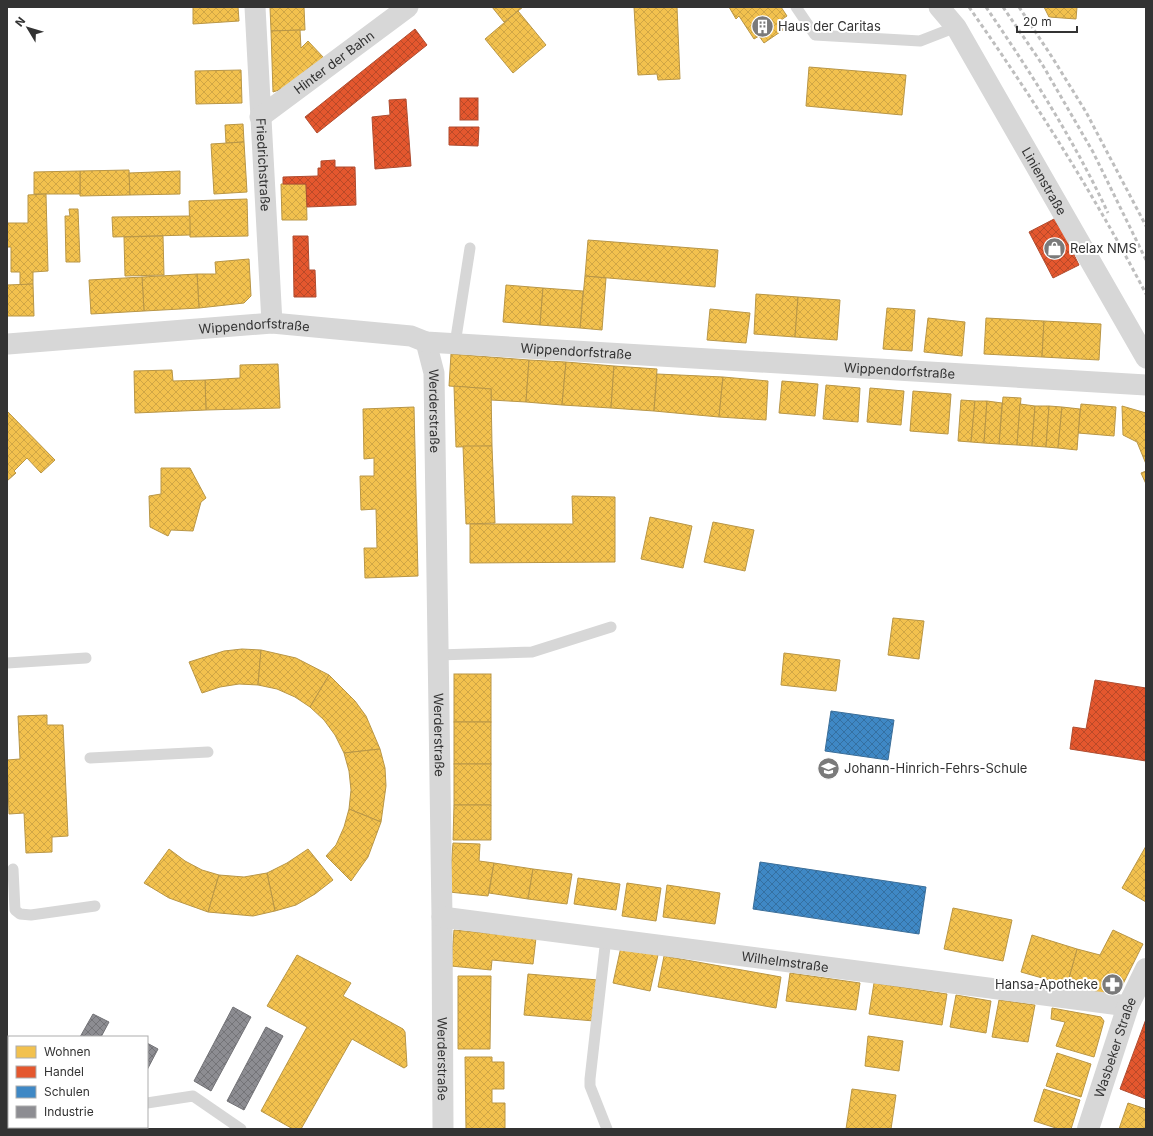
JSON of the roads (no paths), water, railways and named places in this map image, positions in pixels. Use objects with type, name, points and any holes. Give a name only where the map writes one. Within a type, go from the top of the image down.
[{"type":"street","name":"Friedrichstraße","points":[[255,7],[272,323]]},
{"type":"street","name":"Hinter der Bahn","points":[[260,118],[408,7]]},
{"type":"street","name":"Linienstraße","points":[[939,7],[956,27],[1146,358]]},
{"type":"street","name":"Wippendorfstraße","points":[[7,344],[272,323],[411,336],[426,342],[1146,385]]},
{"type":"street","name":"Werderstraße","points":[[426,342],[434,373],[442,917],[443,1129]]},
{"type":"street","name":"Wilhelmstraße","points":[[442,917],[1128,1006]]},
{"type":"street","name":"Wasbeker Straße","points":[[1088,1129],[1128,1006],[1146,968]]},
{"type":"lane","points":[[796,7],[815,35],[920,41],[956,27]]},
{"type":"lane","points":[[455,344],[470,248]]},
{"type":"lane","points":[[438,656],[532,652],[611,627]]},
{"type":"lane","points":[[7,663],[86,658]]},
{"type":"lane","points":[[90,758],[208,752]]},
{"type":"lane","points":[[13,869],[15,910],[20,914],[31,915],[95,906]]},
{"type":"lane","points":[[606,938],[590,1086],[607,1129]]},
{"type":"lane","points":[[148,1103],[193,1096],[241,1129]]},
{"type":"railway","points":[[969,7],[1040,112],[1106,220],[1146,294]]},
{"type":"railway","points":[[986,7],[1051,107],[1081,159],[1108,213]]},
{"type":"railway","points":[[1003,7],[1042,64],[1093,152],[1146,260]]},
{"type":"railway","points":[[1019,7],[1086,112],[1146,226]]},
{"type":"place","name":"Haus der Caritas","points":[[763,26]]},
{"type":"place","name":"Relax NMS","points":[[1054,248]]},
{"type":"place","name":"Johann-Hinrich-Fehrs-Schule","points":[[829,768]]},
{"type":"place","name":"Hansa-Apotheke","points":[[1113,984]]}]
